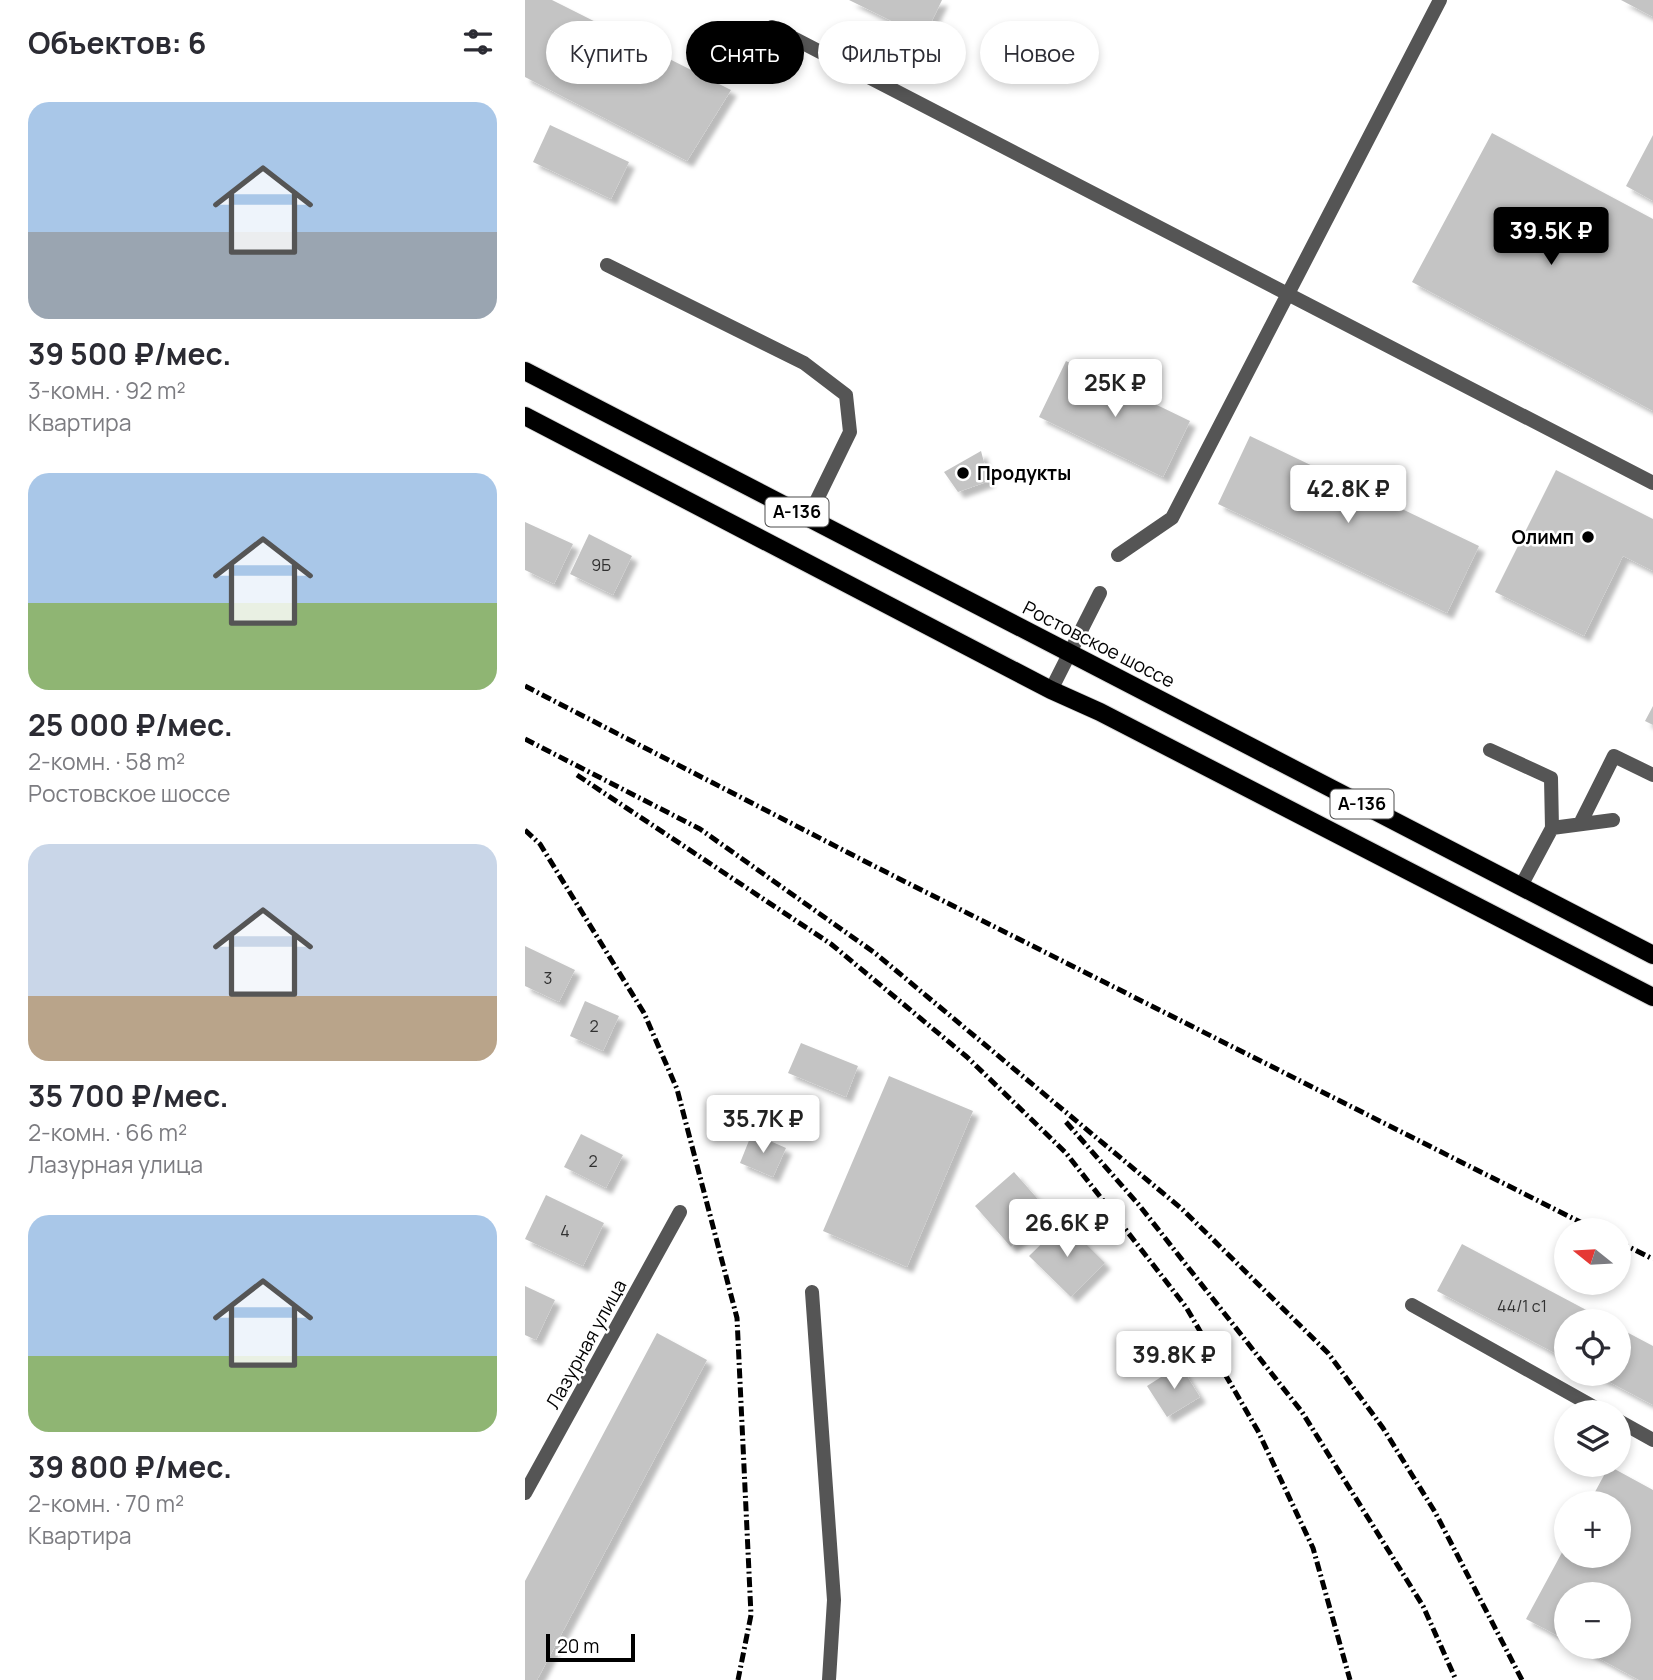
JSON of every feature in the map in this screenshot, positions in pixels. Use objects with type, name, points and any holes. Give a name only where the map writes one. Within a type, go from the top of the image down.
[{"type":"main road","name":"Ростовское шоссе","points":[[525,371],[1653,955]]},
{"type":"main road","name":"А-136","points":[[525,416],[1051,690],[1112,718],[1653,997]]},
{"type":"street","points":[[1118,555],[1172,518],[1440,0]]},
{"type":"street","points":[[804,43],[1653,483]]},
{"type":"street","points":[[607,265],[804,363],[846,395],[850,432],[808,518]]},
{"type":"street","points":[[1051,690],[1100,593]]},
{"type":"street","points":[[1490,750],[1551,778],[1552,828],[1521,887]]},
{"type":"street","points":[[1580,824],[1613,756],[1653,775]]},
{"type":"street","points":[[1552,828],[1613,820]]},
{"type":"street","name":"Лазурная улица","points":[[525,1493],[680,1212]]},
{"type":"street","points":[[812,1292],[834,1600],[829,1680]]},
{"type":"street","points":[[1412,1305],[1582,1400]]},
{"type":"street","points":[[1631,1428],[1653,1440]]},
{"type":"building","points":[[525,0],[552,0],[594,21],[546,21],[546,84],[672,84],[672,60],[686,67],[686,84],[719,84],[731,90],[687,161],[525,77]]},
{"type":"building","points":[[849,0],[942,0],[932,21],[892,21]]},
{"type":"building","points":[[1621,0],[1653,0],[1653,17]]},
{"type":"building","points":[[550,125],[629,162],[611,199],[533,162]]},
{"type":"building","points":[[1492,133],[1653,219],[1653,411],[1412,282]]},
{"type":"building","points":[[1653,135],[1653,201],[1626,186]]},
{"type":"building","points":[[1066,361],[1190,421],[1163,477],[1039,417]]},
{"type":"building","points":[[1250,436],[1479,546],[1447,613],[1218,504]]},
{"type":"building","points":[[981,451],[989,481],[958,492],[944,472]]},
{"type":"building","name":"Олимп","points":[[1556,470],[1653,519],[1653,571],[1623,556],[1584,636],[1495,592]]},
{"type":"building","points":[[525,522],[573,544],[554,584],[525,570]]},
{"type":"building","points":[[589,534],[632,556],[613,595],[570,574]]},
{"type":"building","points":[[1653,706],[1653,725],[1645,721]]},
{"type":"building","points":[[525,946],[575,970],[559,1002],[525,986]]},
{"type":"building","points":[[585,1001],[619,1016],[603,1051],[570,1036]]},
{"type":"building","points":[[801,1043],[858,1066],[846,1097],[788,1073]]},
{"type":"building","points":[[889,1076],[973,1111],[907,1267],[823,1231]]},
{"type":"building","points":[[752,1133],[786,1148],[773,1177],[740,1163]]},
{"type":"building","points":[[581,1134],[623,1155],[606,1188],[564,1167]]},
{"type":"building","points":[[1014,1172],[1050,1213],[1011,1247],[975,1206]]},
{"type":"building","points":[[546,1195],[604,1223],[583,1266],[525,1239]]},
{"type":"building","points":[[1064,1222],[1105,1263],[1071,1297],[1029,1256]]},
{"type":"building","points":[[1462,1244],[1584,1309],[1554,1309],[1554,1353],[1437,1291]]},
{"type":"building","points":[[525,1286],[555,1300],[536,1340],[525,1335]]},
{"type":"building","points":[[657,1333],[707,1360],[537,1680],[525,1680],[525,1581]]},
{"type":"building","points":[[1631,1334],[1653,1346],[1653,1405],[1617,1386],[1631,1386]]},
{"type":"building","points":[[1180,1365],[1200,1397],[1167,1417],[1147,1386]]},
{"type":"building","points":[[1603,1477],[1629,1477],[1653,1490],[1653,1680],[1639,1680],[1600,1659],[1631,1659],[1631,1582],[1554,1582],[1554,1634],[1526,1619],[1554,1567],[1631,1568],[1631,1491],[1595,1491]]},
{"type":"railway","points":[[525,686],[874,866],[1572,1218]]},
{"type":"railway","points":[[525,739],[700,829],[875,953],[1182,1209],[1328,1353],[1383,1428],[1435,1512],[1522,1680]]},
{"type":"railway","points":[[577,775],[831,944],[967,1057],[1066,1153],[1186,1307],[1258,1431],[1313,1548],[1350,1680]]},
{"type":"railway","points":[[525,830],[540,844],[644,1013],[677,1089],[737,1318],[751,1615],[738,1680]]},
{"type":"railway","points":[[1066,1122],[1139,1205],[1302,1412],[1423,1606],[1456,1680]]},
{"type":"railway","points":[[1631,1248],[1653,1259]]},
{"type":"place","name":"Продукты","points":[[963,473]]},
{"type":"place","name":"Олимп","points":[[1588,537]]}]
